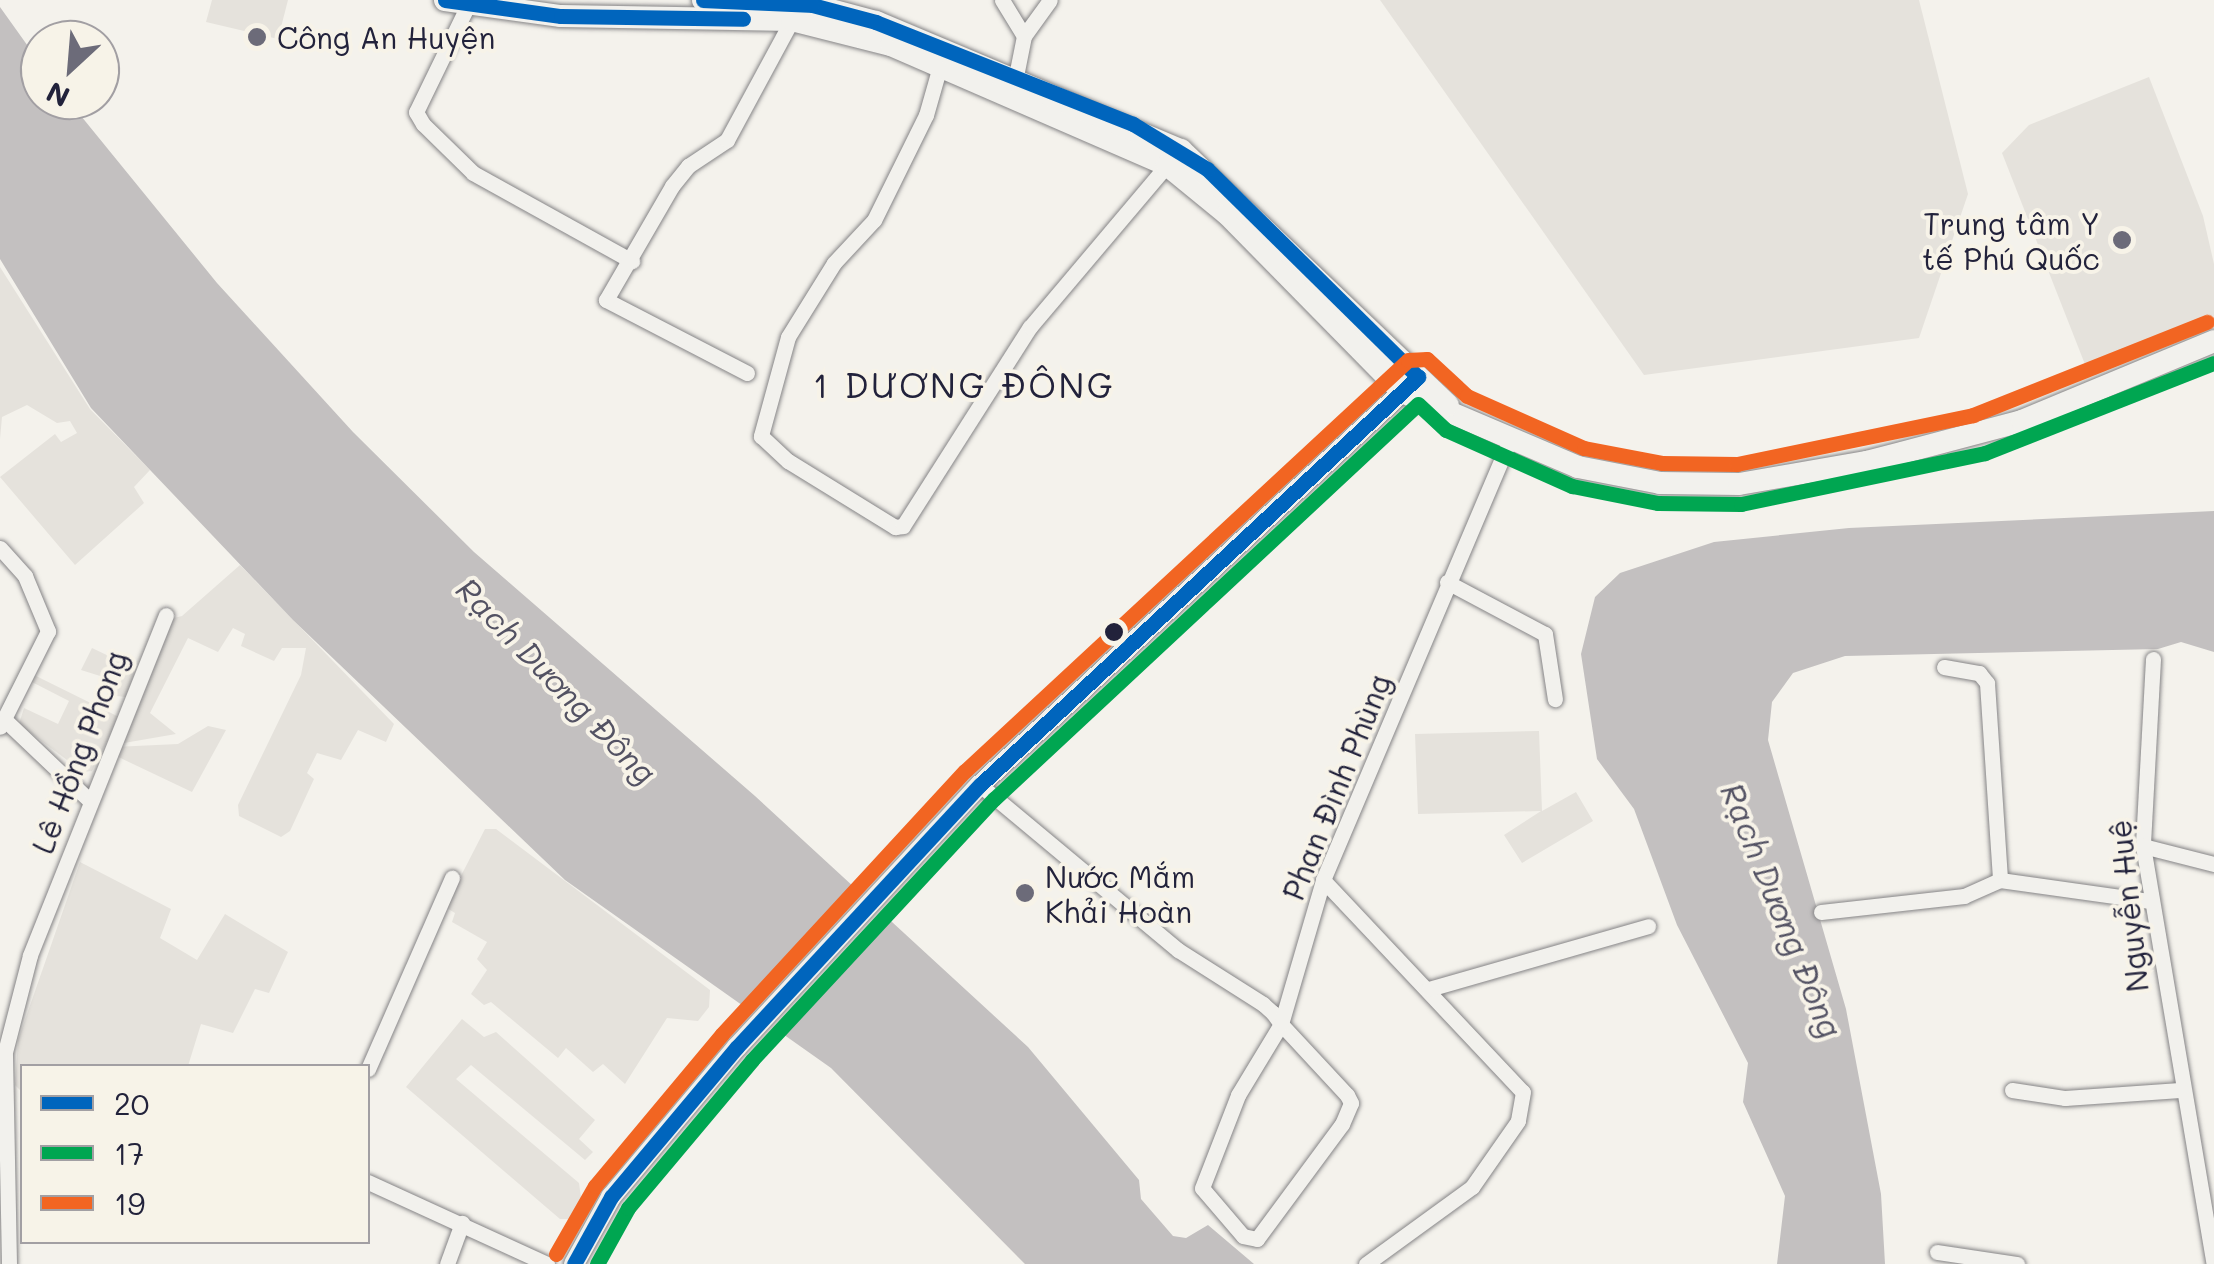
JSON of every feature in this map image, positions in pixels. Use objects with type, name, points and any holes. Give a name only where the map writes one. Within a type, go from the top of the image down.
[{"type":"main road","points":[[703,0],[793,12],[1016,76],[1174,157],[1410,385],[1456,413],[1578,467],[1644,480],[1759,483],[1994,430],[2214,341]]},
{"type":"main road","points":[[460,2],[561,16],[864,9],[944,56],[1174,157]]},
{"type":"main road","points":[[574,1264],[610,1197],[738,1047],[980,785],[1410,385]]},
{"type":"street","points":[[1002,0],[1024,36]]},
{"type":"street","points":[[1016,76],[1024,36],[1050,0]]},
{"type":"street","points":[[460,2],[416,112],[472,173],[632,261]]},
{"type":"street","points":[[747,374],[608,306],[672,186],[688,166],[727,140],[793,12]]},
{"type":"street","points":[[944,56],[926,115],[874,220],[834,263],[788,337],[761,436],[788,461],[896,528],[903,526],[1030,328],[1174,157]]},
{"type":"street","name":"Phan Đình Phùng","points":[[1281,1024],[1351,1103],[1261,1233],[1252,1240],[1242,1236],[1202,1188],[1238,1095],[1281,1024],[1323,880],[1511,438]]},
{"type":"street","points":[[0,548],[25,576],[48,631],[12,698],[3,724],[88,800]]},
{"type":"street","points":[[1447,582],[1545,634],[1555,698]]},
{"type":"street","name":"Lê Hồng Phong","points":[[9,1264],[1,1103],[5,1052],[26,970],[88,800],[166,615]]},
{"type":"street","name":"Nguyễn Huệ","points":[[2153,659],[2143,846],[2180,1090],[2214,1264]]},
{"type":"street","points":[[1944,667],[1979,673],[1987,683],[2000,880]]},
{"type":"street","points":[[0,684],[12,698]]},
{"type":"street","points":[[980,785],[1178,950],[1263,1004],[1281,1024]]},
{"type":"street","points":[[2143,846],[2214,864]]},
{"type":"street","points":[[370,1064],[452,878]]},
{"type":"street","points":[[1323,880],[1520,1085],[1523,1110],[1472,1187],[1366,1264]]},
{"type":"street","points":[[1821,912],[1942,900],[2000,880],[2149,901]]},
{"type":"street","points":[[1429,989],[1648,926]]},
{"type":"street","points":[[2012,1090],[2098,1098],[2180,1090]]},
{"type":"street","points":[[370,1183],[547,1264]]},
{"type":"street","points":[[446,1264],[462,1222]]},
{"type":"street","points":[[1938,1252],[2017,1264]]},
{"type":"shaded area","points":[[212,0],[288,0],[278,39],[206,22]]},
{"type":"shaded area","points":[[1380,0],[1919,0],[1968,194],[1919,338],[1644,375]]},
{"type":"shaded area","name":"Trung tâm Y tế Phú Quốc","points":[[2149,77],[2203,216],[2214,264],[2214,316],[2088,372],[2002,153],[2029,125]]},
{"type":"shaded area","points":[[0,267],[90,409],[150,470],[134,487],[144,503],[75,565],[0,477],[55,434],[61,442],[77,433],[70,421],[57,423],[27,405],[2,417],[0,439]]},
{"type":"shaded area","points":[[240,565],[394,724],[386,742],[358,730],[341,760],[317,753],[307,773],[314,779],[290,831],[281,837],[239,816],[238,805],[301,675],[306,648],[282,648],[274,661],[241,646],[245,634],[233,628],[218,652],[188,638],[150,713],[176,734],[124,743],[120,738],[170,619],[182,616]]},
{"type":"shaded area","points":[[92,648],[136,669],[126,697],[107,695],[113,680],[81,670]]},
{"type":"shaded area","points":[[32,674],[119,717],[92,771],[83,772],[19,724],[24,708],[58,724],[69,701],[30,681]]},
{"type":"shaded area","points":[[208,726],[226,730],[192,792],[112,754],[114,747],[178,744]]},
{"type":"shaded area","points":[[1539,731],[1542,811],[1576,792],[1593,821],[1522,863],[1504,835],[1541,811],[1418,814],[1415,734]]},
{"type":"shaded area","points":[[485,829],[496,829],[710,990],[709,1007],[698,1021],[667,1018],[625,1084],[603,1064],[593,1072],[566,1048],[558,1058],[491,1002],[484,1005],[471,994],[487,970],[477,959],[487,942],[452,922],[455,913],[445,907]]},
{"type":"shaded area","points":[[80,862],[171,909],[160,938],[197,960],[225,914],[288,952],[269,993],[255,989],[233,1033],[201,1024],[189,1064],[20,1064],[20,1090],[15,1085],[18,1040]]},
{"type":"shaded area","points":[[462,1019],[484,1037],[496,1032],[595,1120],[579,1139],[593,1152],[585,1160],[471,1065],[456,1079],[579,1183],[582,1205],[570,1219],[560,1219],[406,1087]]},
{"type":"water","name":"Rạch Dương Đông","points":[[0,7],[20,35],[20,120],[84,120],[217,283],[353,432],[474,552],[755,796],[1028,1047],[1139,1180],[1141,1199],[1173,1236],[1186,1238],[1208,1225],[1254,1264],[1025,1264],[831,1068],[565,880],[293,620],[91,408],[0,259]]},
{"type":"water","name":"Rạch Dương Đông","points":[[2214,511],[2214,652],[2181,642],[2158,649],[1845,656],[1793,673],[1772,702],[1768,740],[1846,1009],[1881,1194],[1885,1264],[1777,1264],[1785,1196],[1743,1102],[1748,1063],[1677,925],[1634,809],[1597,759],[1581,654],[1595,597],[1620,573],[1714,542],[1849,528]]},
{"type":"pier","points":[[861,884],[887,908],[774,1033],[745,1012]]},
{"type":"transit line","name":"20","points":[[445,0],[561,16],[743,19]]},
{"type":"transit line","name":"20","points":[[574,1264],[611,1197],[737,1047],[980,785],[1418,377],[1207,169],[1133,124],[876,22],[812,5],[703,0]]},
{"type":"transit line","name":"19","points":[[556,1254],[595,1186],[722,1034],[965,771],[1408,360],[1427,359],[1467,396],[1584,448],[1662,463],[1737,464],[1973,415],[2207,322]]},
{"type":"transit line","name":"17","points":[[597,1264],[628,1208],[752,1060],[994,799],[1418,404],[1446,430],[1572,486],[1658,503],[1741,504],[1985,453],[2214,363]]},
{"type":"place","name":"Công An Huyện","points":[[257,37]]},
{"type":"place","name":"Trung tâm Y tế Phú Quốc","points":[[2122,240]]},
{"type":"place","name":"Nước Mắm Khải Hoàn","points":[[1025,893]]},
{"type":"district","name":"1 DƯƠNG ĐÔNG","points":[[964,384]]}]
